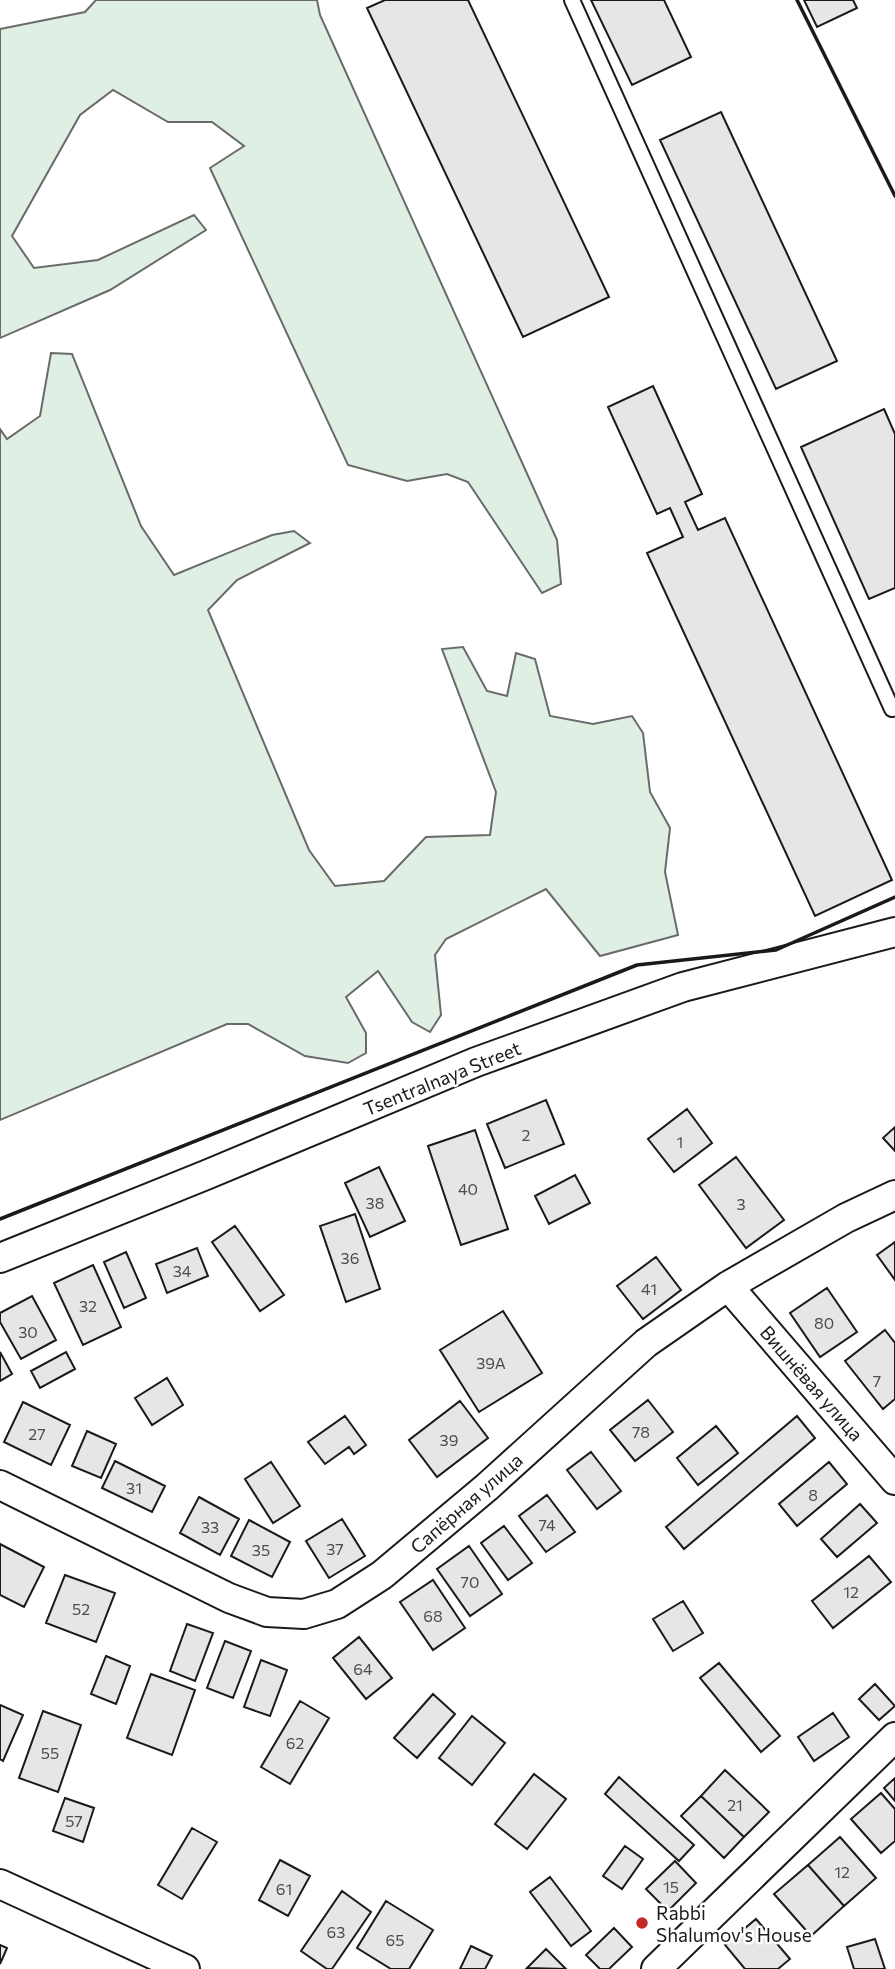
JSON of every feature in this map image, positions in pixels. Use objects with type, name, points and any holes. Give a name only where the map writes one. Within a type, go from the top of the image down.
[{"type":"street","name":"Tsentralnaya Street","points":[[0,1258],[489,1057],[683,987],[895,932]]},
{"type":"street","name":"Сапёрная улица","points":[[0,1485],[229,1598],[267,1612],[304,1614],[337,1604],[382,1575],[487,1487],[646,1343],[728,1286],[846,1218],[895,1195]]},
{"type":"street","name":"Вишнёвая улица","points":[[728,1286],[895,1480]]},
{"type":"street","points":[[656,1969],[895,1737]]},
{"type":"street","points":[[0,1884],[184,1969]]},
{"type":"lane","points":[[572,0],[892,709]]},
{"type":"green space","points":[[96,0],[317,0],[320,15],[557,540],[561,584],[542,593],[468,482],[447,474],[407,481],[348,465],[210,168],[244,146],[212,122],[168,122],[113,90],[80,115],[12,236],[34,268],[98,260],[194,215],[206,230],[110,290],[0,338],[0,29],[85,12]]},
{"type":"green space","points":[[51,353],[72,354],[141,526],[174,575],[272,535],[294,531],[310,543],[237,580],[208,610],[309,850],[335,886],[384,881],[426,837],[490,835],[496,792],[442,649],[463,647],[487,691],[507,696],[516,653],[535,659],[550,716],[593,724],[632,716],[643,733],[650,792],[670,828],[665,872],[678,935],[600,956],[546,889],[446,939],[435,955],[441,1015],[430,1032],[412,1022],[378,971],[346,997],[366,1033],[366,1053],[348,1063],[305,1056],[248,1024],[227,1024],[0,1120],[0,429],[7,439],[40,416]]},
{"type":"building","points":[[385,0],[468,0],[609,297],[523,337],[367,8]]},
{"type":"building","points":[[591,0],[664,0],[691,57],[632,85]]},
{"type":"building","points":[[804,0],[853,0],[857,8],[817,27]]},
{"type":"building","points":[[721,112],[837,361],[776,389],[660,140]]},
{"type":"building","points":[[653,386],[702,494],[685,502],[698,530],[725,518],[892,880],[815,916],[647,553],[683,537],[670,508],[657,514],[608,407]]},
{"type":"building","points":[[884,409],[895,434],[895,588],[869,599],[801,447]]},
{"type":"building","points":[[546,1100],[564,1144],[505,1168],[487,1124]]},
{"type":"building","points":[[687,1109],[712,1143],[674,1172],[648,1139]]},
{"type":"building","points":[[895,1127],[895,1151],[883,1138]]},
{"type":"building","points":[[475,1130],[508,1229],[461,1245],[428,1146]]},
{"type":"building","points":[[736,1157],[784,1220],[746,1248],[699,1185]]},
{"type":"building","points":[[379,1167],[405,1221],[370,1237],[345,1183]]},
{"type":"building","points":[[575,1175],[590,1203],[549,1224],[535,1196]]},
{"type":"building","points":[[355,1214],[380,1289],[346,1302],[320,1226]]},
{"type":"building","points":[[235,1226],[284,1295],[260,1311],[212,1242]]},
{"type":"building","points":[[895,1242],[895,1280],[877,1255]]},
{"type":"building","points":[[197,1248],[208,1276],[167,1293],[156,1264]]},
{"type":"building","points":[[126,1252],[146,1298],[124,1308],[104,1262]]},
{"type":"building","points":[[656,1257],[681,1290],[643,1319],[617,1286]]},
{"type":"building","points":[[93,1265],[121,1327],[83,1345],[54,1283]]},
{"type":"building","points":[[827,1288],[857,1332],[820,1357],[790,1313]]},
{"type":"building","points":[[32,1296],[56,1340],[21,1359],[0,1322],[0,1313]]},
{"type":"building","points":[[503,1311],[542,1373],[479,1412],[440,1350]]},
{"type":"building","points":[[885,1330],[895,1343],[895,1399],[883,1409],[845,1361]]},
{"type":"building","points":[[0,1352],[12,1374],[0,1381]]},
{"type":"building","points":[[66,1352],[75,1369],[40,1388],[31,1371]]},
{"type":"building","points":[[167,1378],[183,1405],[152,1425],[135,1398]]},
{"type":"building","points":[[648,1400],[673,1432],[635,1461],[610,1430]]},
{"type":"building","points":[[460,1401],[488,1438],[437,1477],[409,1440]]},
{"type":"building","points":[[23,1402],[70,1425],[51,1465],[4,1442]]},
{"type":"building","points":[[345,1416],[366,1445],[354,1454],[349,1447],[325,1464],[308,1442]]},
{"type":"building","points":[[797,1416],[815,1438],[684,1549],[666,1527]]},
{"type":"building","points":[[716,1426],[738,1453],[698,1485],[677,1458]]},
{"type":"building","points":[[87,1431],[116,1444],[101,1478],[72,1466]]},
{"type":"building","points":[[591,1452],[621,1491],[597,1509],[567,1470]]},
{"type":"building","points":[[115,1461],[165,1486],[152,1512],[102,1488]]},
{"type":"building","points":[[271,1462],[300,1506],[273,1523],[245,1479]]},
{"type":"building","points":[[829,1462],[847,1484],[797,1526],[779,1504]]},
{"type":"building","points":[[547,1495],[575,1532],[546,1552],[519,1516]]},
{"type":"building","points":[[199,1497],[239,1519],[220,1555],[180,1533]]},
{"type":"building","points":[[860,1504],[877,1523],[837,1557],[821,1539]]},
{"type":"building","points":[[342,1519],[365,1556],[329,1578],[306,1541]]},
{"type":"building","points":[[249,1520],[290,1542],[272,1577],[231,1556]]},
{"type":"building","points":[[504,1526],[532,1563],[508,1580],[481,1543]]},
{"type":"building","points":[[0,1544],[44,1567],[24,1607],[0,1595]]},
{"type":"building","points":[[469,1546],[502,1594],[470,1616],[437,1569]]},
{"type":"building","points":[[869,1556],[891,1582],[833,1628],[812,1601]]},
{"type":"building","points":[[65,1575],[115,1593],[96,1642],[46,1623]]},
{"type":"building","points":[[433,1580],[465,1628],[433,1650],[400,1602]]},
{"type":"building","points":[[683,1601],[703,1633],[673,1651],[653,1619]]},
{"type":"building","points":[[187,1624],[213,1633],[195,1681],[170,1671]]},
{"type":"building","points":[[359,1637],[392,1678],[366,1699],[333,1658]]},
{"type":"building","points":[[225,1641],[251,1651],[233,1698],[207,1688]]},
{"type":"building","points":[[106,1656],[130,1666],[116,1704],[91,1694]]},
{"type":"building","points":[[261,1660],[287,1670],[270,1716],[244,1707]]},
{"type":"building","points":[[719,1663],[780,1736],[761,1752],[700,1678]]},
{"type":"building","points":[[151,1674],[195,1690],[172,1755],[127,1738]]},
{"type":"building","points":[[875,1684],[895,1706],[879,1720],[859,1699]]},
{"type":"building","points":[[433,1694],[455,1714],[417,1758],[394,1738]]},
{"type":"building","points":[[300,1701],[329,1718],[290,1784],[261,1767]]},
{"type":"building","points":[[0,1705],[23,1715],[3,1761],[0,1759]]},
{"type":"building","points":[[43,1711],[81,1725],[58,1792],[19,1778]]},
{"type":"building","points":[[833,1713],[849,1737],[814,1761],[798,1737]]},
{"type":"building","points":[[472,1716],[505,1743],[472,1785],[439,1758]]},
{"type":"building","points":[[725,1770],[769,1812],[744,1837],[701,1796]]},
{"type":"building","points":[[534,1774],[566,1799],[527,1849],[495,1824]]},
{"type":"building","points":[[619,1777],[694,1845],[679,1861],[605,1794]]},
{"type":"building","points":[[895,1778],[895,1801],[884,1788]]},
{"type":"building","points":[[881,1793],[895,1809],[895,1841],[881,1853],[851,1819]]},
{"type":"building","points":[[701,1796],[744,1837],[724,1858],[681,1816]]},
{"type":"building","points":[[65,1798],[94,1808],[83,1842],[53,1831]]},
{"type":"building","points":[[192,1828],[217,1842],[182,1899],[158,1885]]},
{"type":"building","points":[[840,1837],[876,1878],[844,1906],[808,1865]]},
{"type":"building","points":[[625,1846],[643,1859],[622,1889],[603,1876]]},
{"type":"building","points":[[280,1860],[310,1876],[288,1916],[259,1900]]},
{"type":"building","points":[[675,1861],[696,1883],[668,1911],[646,1889]]},
{"type":"building","points":[[808,1865],[844,1906],[811,1936],[774,1894]]},
{"type":"building","points":[[550,1877],[591,1931],[571,1946],[530,1892]]},
{"type":"building","points":[[342,1891],[371,1912],[332,1969],[327,1969],[301,1951]]},
{"type":"building","points":[[386,1901],[433,1930],[409,1969],[391,1969],[357,1948]]},
{"type":"building","points":[[756,1919],[790,1959],[778,1969],[745,1969],[725,1945]]},
{"type":"building","points":[[614,1928],[632,1947],[609,1969],[600,1969],[586,1955]]},
{"type":"building","points":[[875,1939],[885,1969],[854,1969],[847,1947]]},
{"type":"building","points":[[0,1945],[7,1948],[0,1964]]},
{"type":"building","points":[[471,1946],[492,1956],[485,1969],[460,1969]]},
{"type":"building","points":[[546,1949],[566,1969],[527,1968]]},
{"type":"wall","points":[[797,0],[895,196]]},
{"type":"wall","points":[[0,1219],[637,965],[776,950],[895,897]]},
{"type":"place","name":"Rabbi Shalumov's House","points":[[642,1923]]}]
